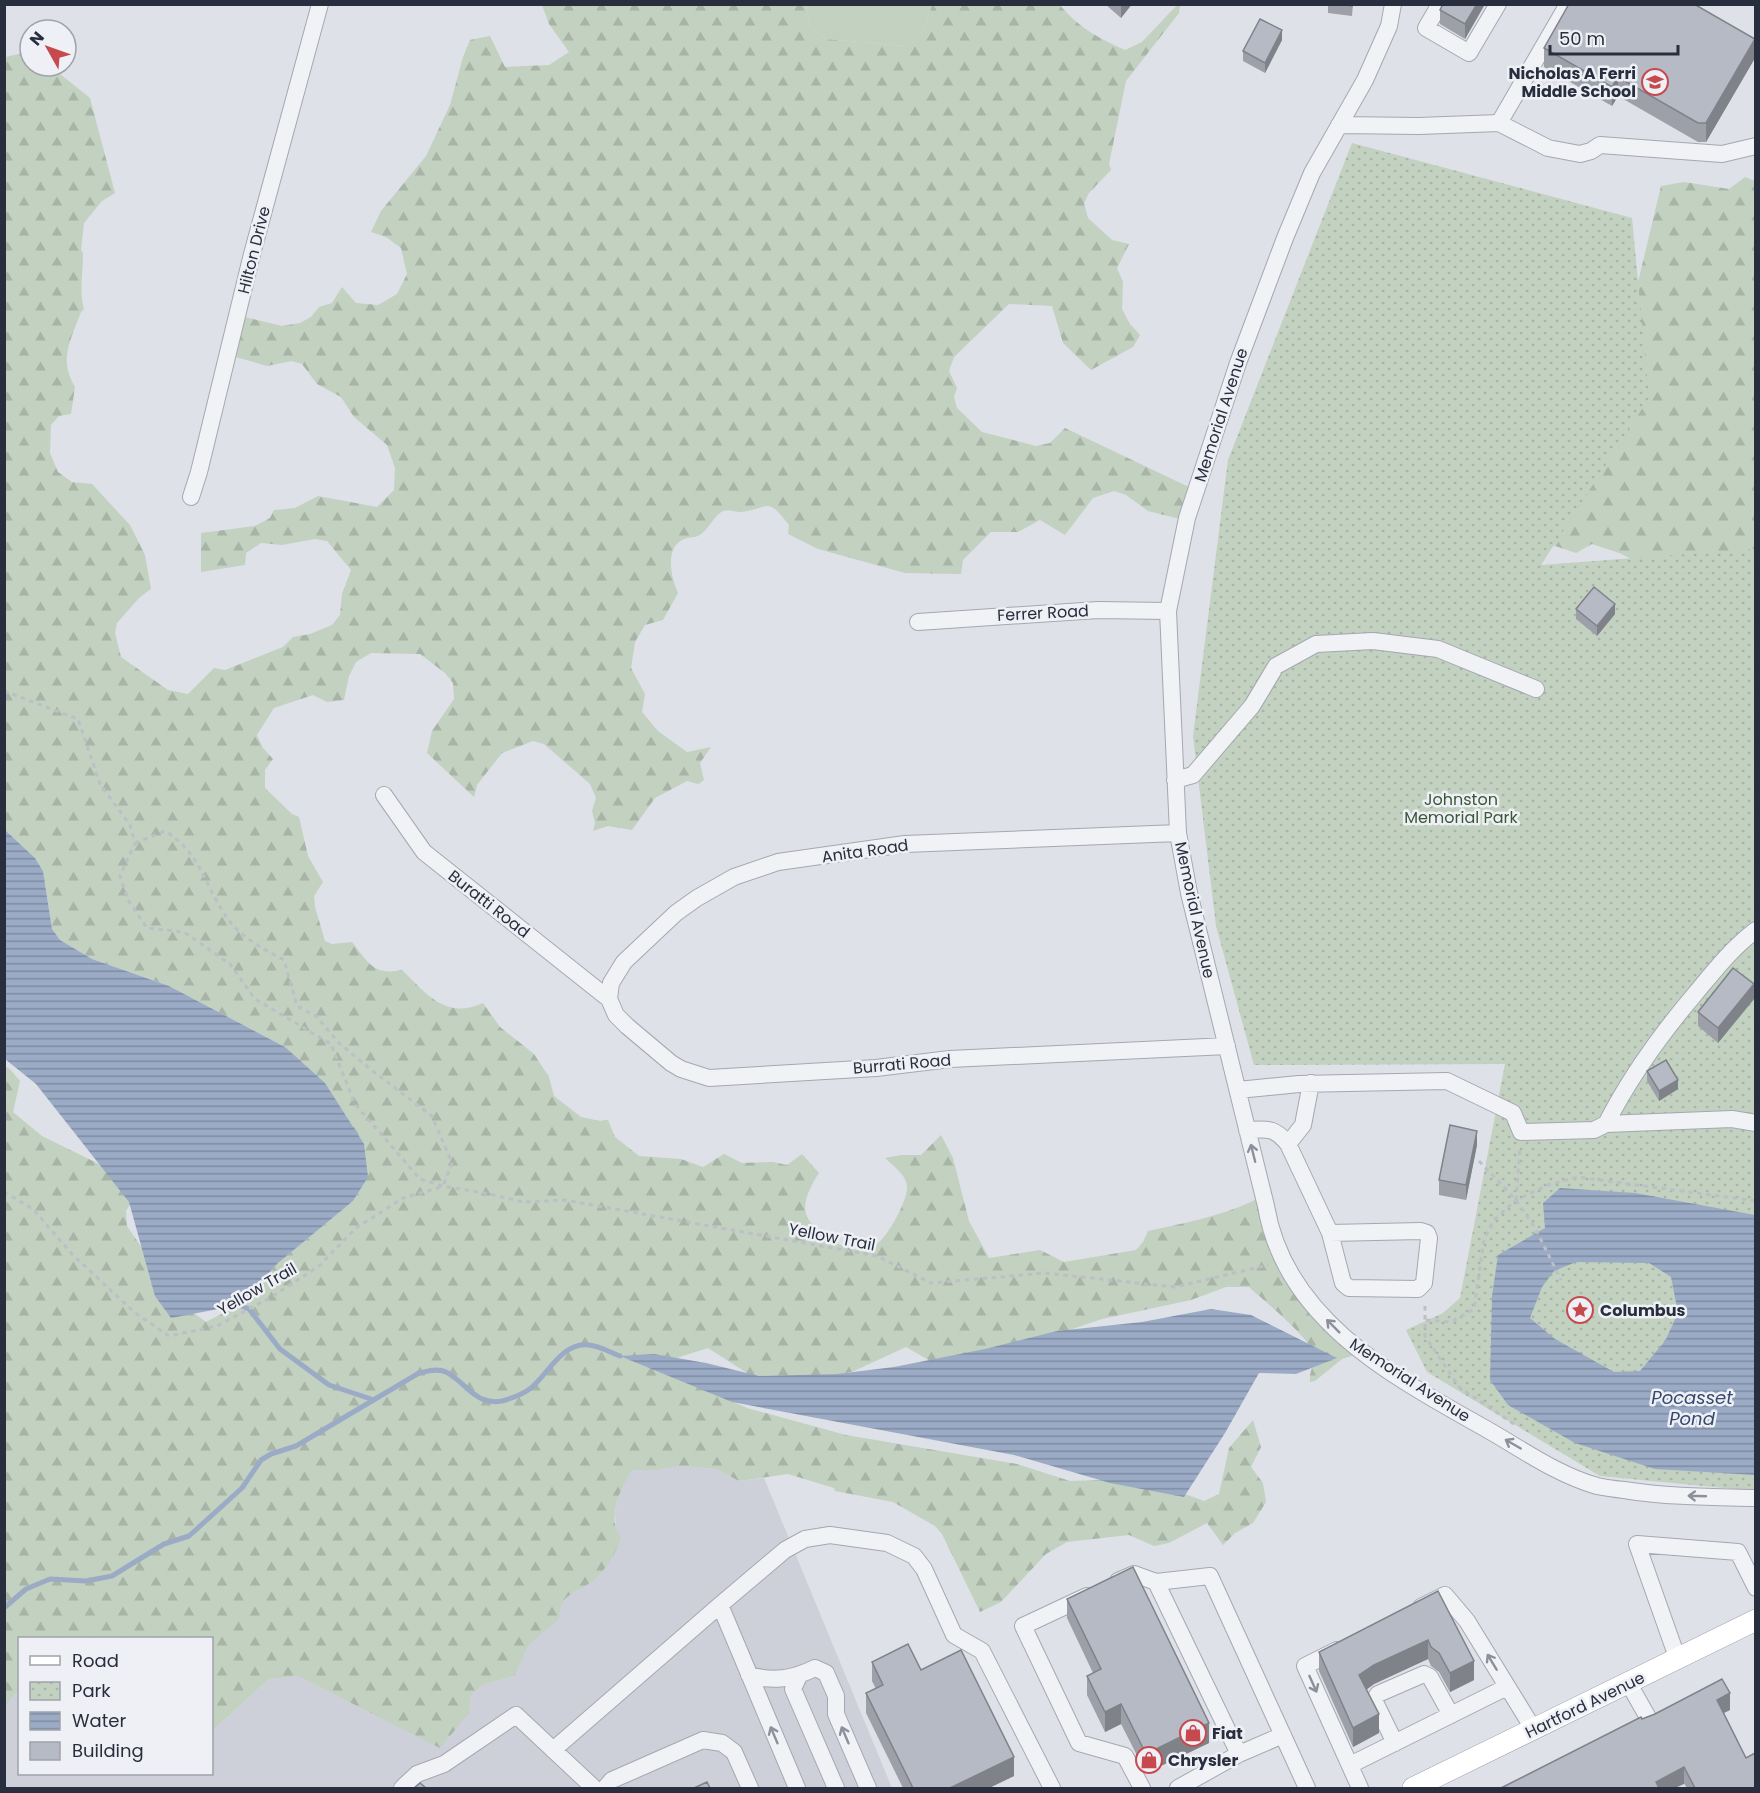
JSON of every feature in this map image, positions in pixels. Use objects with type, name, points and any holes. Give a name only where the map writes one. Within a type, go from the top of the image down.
[{"type":"main road","name":"Hartford Avenue","points":[[1413,1788],[1678,1660],[1755,1620]]},
{"type":"street","name":"Hilton Drive","points":[[191,496],[199,472],[252,254],[320,4]]},
{"type":"street","name":"Memorial Avenue","points":[[1393,4],[1389,26],[1375,58],[1312,173],[1285,238],[1238,363],[1187,518],[1168,611],[1178,833],[1189,893],[1270,1226],[1284,1261],[1307,1301],[1342,1336],[1362,1352],[1432,1398],[1548,1466],[1597,1486],[1653,1495],[1755,1498]]},
{"type":"street","points":[[1440,4],[1426,28],[1469,53],[1498,4]]},
{"type":"street","points":[[1499,123],[1568,4]]},
{"type":"street","points":[[1339,125],[1419,126],[1499,123],[1548,148],[1580,154],[1600,145],[1722,154],[1755,146]]},
{"type":"street","name":"Ferrer Road","points":[[918,622],[1098,610],[1168,611]]},
{"type":"street","points":[[1175,780],[1193,775],[1252,706],[1276,666],[1316,644],[1373,640],[1438,650],[1536,689]]},
{"type":"street","name":"Buratti Road","points":[[384,795],[424,852],[609,999]]},
{"type":"street","name":"Anita Road","points":[[609,999],[611,983],[624,962],[676,913],[697,898],[735,877],[778,862],[905,844],[1178,833]]},
{"type":"street","points":[[1606,1124],[1622,1093],[1668,1026],[1737,945],[1755,930]]},
{"type":"street","name":"Burrati Road","points":[[609,999],[616,1015],[671,1063],[681,1069],[709,1078],[876,1068],[950,1059],[1227,1046]]},
{"type":"street","points":[[1238,1090],[1311,1083],[1447,1081],[1513,1113],[1521,1132],[1594,1131],[1606,1124],[1732,1119],[1755,1124]]},
{"type":"street","points":[[1288,1144],[1303,1125],[1311,1083]]},
{"type":"street","points":[[1247,1130],[1270,1129],[1279,1133],[1288,1144],[1330,1233],[1343,1283],[1349,1288],[1418,1288],[1424,1283],[1429,1238],[1426,1233],[1422,1231],[1330,1233]]},
{"type":"street","points":[[553,1750],[785,1550],[805,1539],[830,1535],[887,1543],[914,1556],[924,1569],[954,1635],[982,1650],[1052,1788]]},
{"type":"street","points":[[1678,1660],[1636,1544],[1738,1552],[1755,1588]]},
{"type":"street","points":[[1142,1788],[1125,1756],[1079,1743],[1023,1626],[1134,1574],[1156,1582],[1210,1576],[1307,1788]]},
{"type":"street","points":[[1156,1582],[1239,1754]]},
{"type":"street","points":[[1405,1616],[1445,1595],[1467,1621],[1534,1730]]},
{"type":"street","points":[[720,1605],[797,1788]]},
{"type":"street","points":[[1355,1641],[1305,1666],[1360,1788]]},
{"type":"street","points":[[749,1675],[765,1680],[799,1676],[815,1668],[826,1673],[836,1696],[836,1714],[868,1788]]},
{"type":"street","points":[[1395,1743],[1374,1700],[1378,1694],[1424,1674],[1430,1677],[1451,1715]]},
{"type":"street","points":[[799,1676],[793,1689],[836,1788]]},
{"type":"street","points":[[1629,1684],[1650,1721]]},
{"type":"street","points":[[1350,1765],[1507,1687]]},
{"type":"street","points":[[402,1788],[417,1774],[444,1764],[516,1715],[594,1788]]},
{"type":"street","points":[[1178,1788],[1239,1754],[1283,1735]]},
{"type":"street","points":[[605,1788],[612,1780],[703,1740],[722,1743],[734,1752],[750,1788]]},
{"type":"path","points":[[4,691],[78,719],[100,784],[130,825],[135,843],[165,831],[176,838],[192,853],[224,914],[241,934],[260,948],[284,960],[297,1006],[316,1016],[339,1043],[432,1116],[452,1163],[443,1186]]},
{"type":"path","name":"Yellow Trail","points":[[135,843],[120,876],[128,900],[147,928],[184,932],[230,964],[255,999],[331,1044],[355,1104],[420,1179],[443,1186],[523,1202],[565,1200],[877,1256],[931,1283],[1045,1273],[1175,1287],[1284,1261]]},
{"type":"path","points":[[1516,1200],[1521,1132]]},
{"type":"path","points":[[1479,1161],[1516,1200],[1534,1228],[1561,1281]]},
{"type":"path","points":[[1426,1320],[1452,1322],[1474,1309],[1484,1240],[1493,1221],[1516,1200],[1548,1185],[1578,1177],[1755,1202]]},
{"type":"path","name":"Yellow Trail","points":[[4,1192],[33,1209],[72,1254],[135,1312],[169,1336],[217,1326],[273,1296],[319,1266],[356,1228],[404,1198],[443,1186]]},
{"type":"path","points":[[1425,1306],[1425,1336],[1459,1387],[1520,1428]]},
{"type":"shaded area","points":[[681,1466],[716,1469],[739,1481],[764,1478],[892,1788],[5,1788],[4,1705],[18,1691],[18,1775],[213,1775],[213,1730],[269,1679],[298,1676],[440,1747],[469,1713],[471,1695],[483,1685],[514,1676],[529,1643],[568,1596],[592,1581],[616,1532],[615,1511],[620,1488],[631,1470],[658,1470]]},
{"type":"green space","points":[[806,4],[810,26],[825,39],[907,46],[921,37],[932,5],[1059,4],[1089,31],[1125,50],[1142,42],[1177,5],[1180,5],[1179,13],[1126,81],[1109,164],[1111,170],[1089,193],[1084,203],[1088,218],[1112,240],[1129,244],[1117,268],[1123,282],[1122,309],[1130,324],[1140,335],[1133,347],[1091,370],[1063,343],[1052,306],[1009,304],[954,357],[949,371],[957,388],[954,397],[957,408],[982,432],[1036,446],[1050,443],[1065,428],[1193,489],[1184,520],[1148,511],[1126,495],[1114,491],[1093,498],[1065,535],[1040,520],[1018,532],[991,532],[963,560],[961,574],[905,573],[818,549],[788,534],[789,525],[772,507],[742,512],[723,511],[701,534],[684,539],[674,549],[671,563],[678,593],[663,620],[645,625],[635,642],[631,668],[645,694],[642,712],[658,731],[687,752],[711,747],[700,763],[704,780],[698,784],[687,781],[655,798],[632,830],[608,826],[593,831],[595,823],[592,811],[596,798],[590,784],[544,744],[533,741],[502,753],[477,785],[474,797],[427,753],[432,731],[454,699],[453,683],[445,673],[420,654],[371,653],[356,662],[349,676],[344,700],[327,702],[313,695],[274,708],[257,735],[263,748],[273,759],[265,770],[265,788],[292,814],[299,817],[308,856],[323,882],[314,896],[325,941],[332,944],[352,942],[372,966],[384,971],[402,970],[429,995],[447,1006],[470,1007],[483,1003],[500,1027],[534,1054],[549,1077],[554,1096],[581,1117],[600,1121],[608,1120],[615,1137],[639,1156],[681,1159],[703,1167],[724,1154],[742,1163],[773,1162],[787,1165],[802,1154],[819,1173],[806,1199],[807,1216],[811,1223],[826,1236],[852,1249],[860,1250],[876,1245],[886,1234],[904,1200],[907,1187],[905,1179],[885,1158],[921,1155],[941,1135],[953,1158],[969,1221],[989,1258],[1040,1250],[1064,1262],[1136,1250],[1148,1231],[1220,1214],[1261,1197],[1305,1293],[1364,1352],[1342,1359],[1315,1381],[1310,1382],[1314,1359],[1311,1348],[1296,1330],[1249,1287],[1226,1287],[1191,1300],[1102,1319],[980,1360],[934,1363],[906,1347],[854,1371],[802,1386],[761,1382],[708,1348],[664,1362],[706,1390],[747,1408],[846,1435],[1017,1464],[1070,1481],[1126,1479],[1166,1487],[1204,1501],[1219,1494],[1229,1448],[1253,1420],[1261,1447],[1251,1467],[1263,1483],[1266,1502],[1253,1523],[1235,1533],[1223,1545],[1207,1523],[1169,1543],[1154,1546],[1129,1535],[1067,1542],[1046,1554],[1001,1602],[980,1612],[942,1534],[935,1526],[893,1502],[835,1491],[834,1488],[788,1474],[739,1481],[716,1469],[681,1466],[658,1470],[632,1470],[616,1504],[615,1522],[621,1538],[609,1562],[591,1582],[565,1599],[559,1619],[529,1644],[514,1676],[483,1685],[471,1695],[469,1713],[440,1748],[298,1676],[269,1679],[213,1730],[213,1637],[18,1637],[18,1691],[5,1705],[5,1066],[20,1081],[13,1112],[42,1136],[103,1166],[139,1190],[126,1211],[127,1226],[179,1302],[206,1322],[239,1305],[278,1263],[353,1201],[358,1193],[285,1047],[169,986],[92,959],[60,940],[52,929],[43,871],[35,858],[5,830],[5,57],[18,54],[18,78],[65,78],[90,98],[115,193],[102,201],[84,223],[81,289],[84,309],[70,341],[67,358],[67,367],[75,387],[71,414],[59,416],[51,425],[50,453],[58,472],[72,482],[92,484],[130,525],[145,555],[151,589],[139,598],[117,623],[115,633],[121,657],[168,690],[188,694],[214,668],[225,670],[283,647],[293,637],[310,634],[332,625],[340,615],[342,594],[351,570],[327,541],[315,539],[282,545],[261,543],[246,553],[245,565],[201,572],[201,533],[255,526],[270,518],[274,510],[295,508],[318,496],[377,507],[394,490],[395,468],[387,445],[354,417],[341,397],[317,384],[302,364],[292,361],[267,366],[229,355],[237,315],[282,326],[300,323],[311,317],[319,307],[332,303],[342,287],[356,303],[378,305],[397,294],[407,274],[401,248],[386,237],[371,232],[381,211],[426,156],[450,105],[470,40],[490,36],[505,67],[549,65],[569,52],[549,24],[542,5]]},
{"type":"green space","points":[[806,5],[932,5],[921,37],[907,46],[825,39],[810,26]]},
{"type":"green space","name":"Johnston Memorial Park","points":[[1352,143],[1632,218],[1649,398],[1541,565],[1755,549],[1755,1491],[1600,1476],[1427,1372],[1406,1330],[1443,1313],[1460,1298],[1505,1064],[1254,1065],[1216,926],[1193,736],[1228,460]]},
{"type":"green space","points":[[1745,177],[1755,181],[1755,578],[1645,567],[1622,554],[1592,544],[1576,553],[1540,541],[1597,351],[1639,278],[1661,186],[1684,182],[1729,189]]},
{"type":"water","points":[[5,830],[35,858],[43,871],[52,929],[60,940],[92,959],[169,986],[285,1047],[325,1083],[364,1144],[368,1177],[353,1201],[278,1263],[239,1305],[171,1318],[155,1296],[129,1202],[36,1084],[5,1059]]},
{"type":"water","name":"Pocasset Pond","points":[[1560,1188],[1635,1193],[1755,1215],[1755,1475],[1655,1469],[1575,1443],[1508,1405],[1490,1380],[1492,1296],[1498,1255],[1545,1228],[1543,1203]],"holes":[[[1576,1262],[1649,1263],[1671,1277],[1678,1313],[1665,1341],[1640,1371],[1614,1372],[1555,1339],[1530,1318],[1542,1287],[1554,1271]]]},
{"type":"water","points":[[1211,1309],[1251,1315],[1337,1358],[1296,1374],[1259,1373],[1225,1433],[1184,1497],[1110,1483],[1014,1455],[732,1402],[620,1356],[654,1354],[706,1363],[759,1376],[837,1374],[894,1367],[985,1349],[1057,1331],[1142,1322]]},
{"type":"building","points":[[1443,4],[1477,4],[1465,24],[1440,10]]},
{"type":"building","name":"Nicholas A Ferri Middle School","points":[[1569,4],[1694,4],[1755,39],[1706,123],[1698,123],[1618,77],[1612,87],[1544,48]]},
{"type":"building","points":[[1260,19],[1282,30],[1265,63],[1243,51]]},
{"type":"building","points":[[1594,587],[1615,604],[1597,626],[1576,609]]},
{"type":"building","points":[[1733,968],[1754,984],[1718,1028],[1698,1012]]},
{"type":"building","points":[[1666,1060],[1678,1080],[1659,1091],[1647,1071]]},
{"type":"building","points":[[1450,1125],[1477,1131],[1466,1185],[1439,1180]]},
{"type":"building","points":[[1133,1567],[1209,1723],[1146,1754],[1121,1704],[1105,1712],[1087,1676],[1101,1669],[1067,1599]]},
{"type":"building","points":[[1438,1591],[1474,1661],[1450,1673],[1439,1653],[1431,1647],[1428,1640],[1374,1665],[1359,1675],[1379,1714],[1353,1728],[1319,1652]]},
{"type":"building","points":[[908,1644],[921,1670],[961,1650],[1014,1757],[950,1788],[913,1788],[866,1693],[883,1685],[872,1662]]},
{"type":"building","points":[[1722,1679],[1730,1693],[1717,1700],[1746,1758],[1755,1753],[1755,1788],[1695,1788],[1684,1767],[1656,1782],[1659,1788],[1501,1788],[1641,1717],[1642,1719],[1655,1714]]},
{"type":"building","points":[[707,1782],[710,1788],[694,1788]]},
{"type":"building","points":[[420,1783],[426,1788],[414,1788]]},
{"type":"waterway","points":[[239,1305],[249,1309],[280,1349],[329,1385],[374,1400]]},
{"type":"waterway","points":[[4,1608],[26,1589],[50,1579],[86,1581],[112,1576],[164,1544],[189,1536],[242,1488],[261,1460],[271,1454],[296,1446],[419,1373],[432,1370],[443,1371],[453,1376],[478,1397],[493,1402],[524,1393],[571,1348],[589,1345],[620,1356]]},
{"type":"place","name":"Nicholas A Ferri Middle School","points":[[1655,82]]},
{"type":"place","name":"Columbus","points":[[1580,1310]]},
{"type":"place","name":"Fiat","points":[[1193,1733]]},
{"type":"place","name":"Chrysler","points":[[1149,1760]]}]
